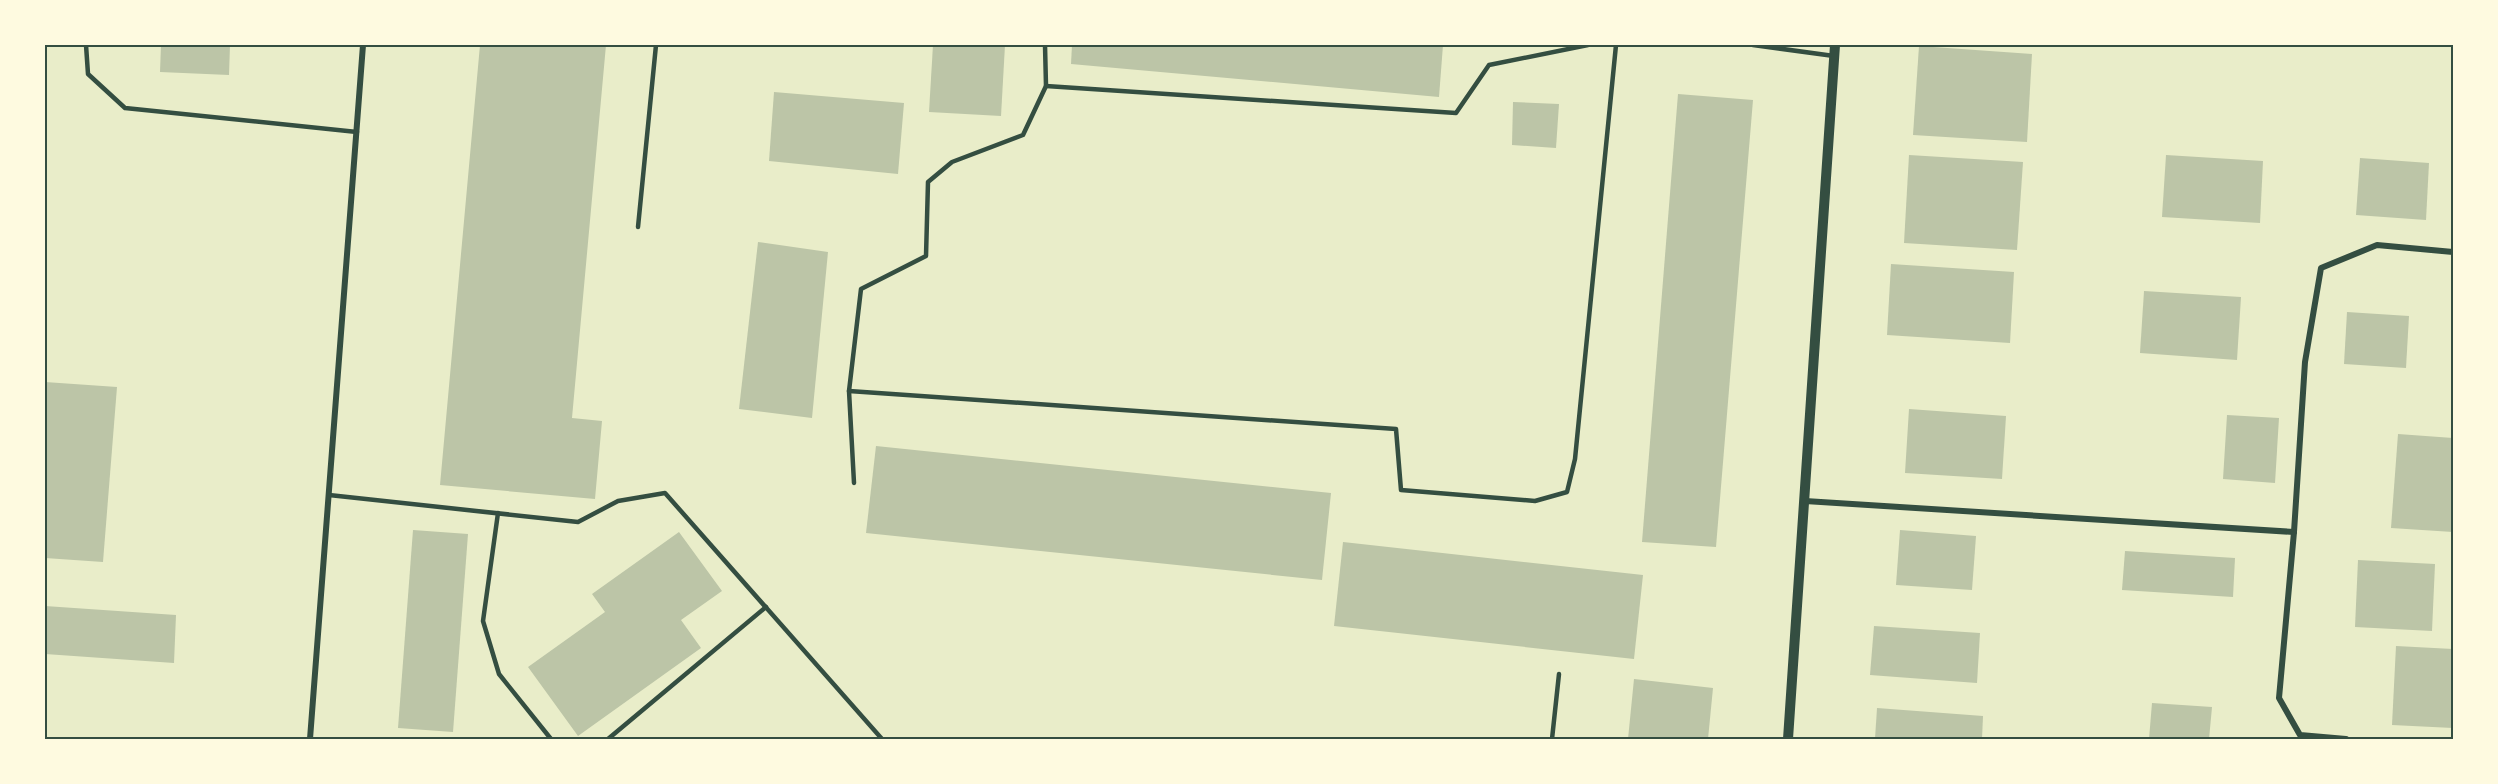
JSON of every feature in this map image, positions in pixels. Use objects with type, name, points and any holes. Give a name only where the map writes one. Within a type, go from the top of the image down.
[{"type":"street","points":[[310,739],[363,45]]},
{"type":"street","points":[[1788,739],[1835,50]]},
{"type":"street","points":[[2346,739],[2300,735],[2279,698],[2294,532],[2305,363],[2321,268],[2378,245],[2453,252]]},
{"type":"street","points":[[1805,501],[2294,532]]},
{"type":"lane","points":[[86,45],[88,74],[125,108],[357,132]]},
{"type":"lane","points":[[638,227],[656,45]]},
{"type":"lane","points":[[854,483],[849,391],[861,289],[926,256],[928,182],[952,162],[1023,135],[1046,86],[1046,45]]},
{"type":"lane","points":[[1046,86],[1456,113],[1489,65],[1588,45]]},
{"type":"lane","points":[[849,391],[1396,429],[1401,490],[1535,501],[1567,492],[1575,459],[1616,45]]},
{"type":"lane","points":[[1754,45],[1835,50]]},
{"type":"lane","points":[[329,495],[578,522],[618,501],[665,493],[882,739]]},
{"type":"lane","points":[[498,513],[483,621],[500,674],[551,739]]},
{"type":"lane","points":[[608,739],[766,607]]},
{"type":"lane","points":[[1552,739],[1559,674]]},
{"type":"lane","points":[[872,739],[878,734]]},
{"type":"building","points":[[161,45],[230,45],[229,75],[160,72]]},
{"type":"building","points":[[480,45],[606,45],[572,418],[602,421],[595,499],[440,485]]},
{"type":"building","points":[[933,45],[1005,45],[1001,116],[929,112]]},
{"type":"building","points":[[1072,45],[1443,45],[1439,97],[1071,64]]},
{"type":"building","points":[[1919,46],[2032,54],[2027,142],[1913,135]]},
{"type":"building","points":[[774,92],[904,103],[898,174],[769,161]]},
{"type":"building","points":[[1678,94],[1753,100],[1716,547],[1642,542]]},
{"type":"building","points":[[1513,102],[1559,104],[1556,148],[1512,145]]},
{"type":"building","points":[[1909,155],[2023,162],[2017,250],[1904,243]]},
{"type":"building","points":[[2166,155],[2263,161],[2260,223],[2162,217]]},
{"type":"building","points":[[2360,158],[2429,163],[2426,220],[2356,215]]},
{"type":"building","points":[[758,242],[828,252],[812,418],[739,409]]},
{"type":"building","points":[[1891,264],[2014,272],[2010,343],[1887,335]]},
{"type":"building","points":[[2144,291],[2241,297],[2237,360],[2140,353]]},
{"type":"building","points":[[2347,312],[2409,316],[2406,368],[2344,364]]},
{"type":"building","points":[[45,382],[117,387],[103,562],[45,558]]},
{"type":"building","points":[[1909,409],[2006,416],[2002,479],[1905,473]]},
{"type":"building","points":[[2227,415],[2279,418],[2275,483],[2223,479]]},
{"type":"building","points":[[2398,434],[2453,438],[2453,532],[2391,528]]},
{"type":"building","points":[[876,446],[1331,493],[1322,580],[866,533]]},
{"type":"building","points":[[413,530],[468,534],[453,732],[398,728]]},
{"type":"building","points":[[1900,530],[1976,536],[1972,590],[1896,585]]},
{"type":"building","points":[[679,532],[722,591],[681,620],[701,648],[578,736],[528,667],[605,612],[592,594]]},
{"type":"building","points":[[1343,542],[1643,575],[1634,659],[1334,626]]},
{"type":"building","points":[[2125,551],[2235,558],[2233,597],[2122,590]]},
{"type":"building","points":[[2358,560],[2435,564],[2432,631],[2355,627]]},
{"type":"building","points":[[45,606],[176,615],[174,663],[45,654]]},
{"type":"building","points":[[1874,626],[1980,633],[1977,683],[1870,675]]},
{"type":"building","points":[[2396,646],[2453,649],[2453,728],[2392,725]]},
{"type":"building","points":[[1634,679],[1713,688],[1708,739],[1628,739]]},
{"type":"building","points":[[2152,703],[2212,707],[2209,739],[2149,739]]},
{"type":"building","points":[[1877,708],[1983,716],[1982,739],[1875,739]]}]
